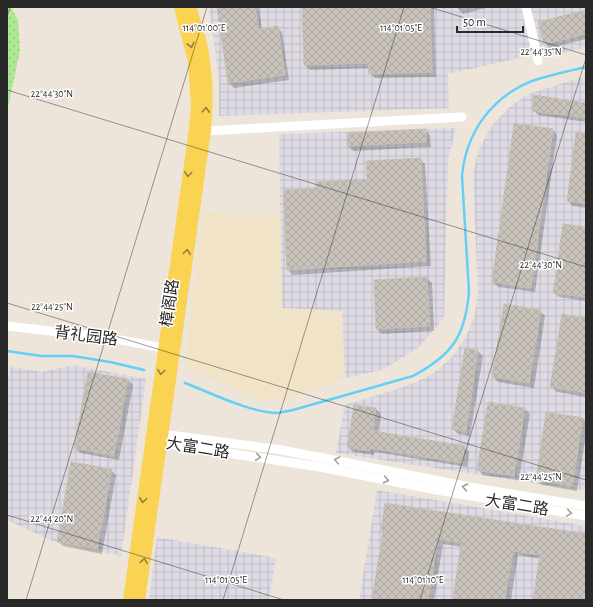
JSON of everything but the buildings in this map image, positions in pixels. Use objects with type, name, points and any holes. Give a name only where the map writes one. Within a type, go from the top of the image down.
[{"type":"main road","name":"樟阁路","points":[[139,600],[158,438],[164,348],[197,106],[194,62],[190,39],[180,7]]},
{"type":"main road","name":"樟阁路","points":[[129,600],[158,438],[204,131],[206,101],[204,61],[190,7]]},
{"type":"street","points":[[526,7],[538,61]]},
{"type":"street","points":[[204,131],[462,117]]},
{"type":"street","name":"背礼园路","points":[[7,326],[104,337],[164,348]]},
{"type":"street","name":"大富二路","points":[[158,438],[282,450],[363,465],[480,490],[586,506]]},
{"type":"street","name":"大富二路","points":[[158,438],[586,516]]},
{"type":"shaded area","points":[[209,7],[522,7],[533,55],[448,74],[449,108],[219,116],[219,79]]},
{"type":"shaded area","points":[[531,7],[586,7],[586,48],[543,56]]},
{"type":"shaded area","points":[[586,76],[586,491],[336,453],[345,405],[403,387],[425,378],[435,372],[453,356],[466,337],[475,315],[478,292],[473,173],[478,152],[488,132],[494,123],[510,107],[528,94]]},
{"type":"shaded area","points":[[456,128],[448,160],[444,318],[418,348],[382,370],[345,378],[342,311],[282,308],[279,134]]},
{"type":"shaded area","points":[[203,213],[280,214],[282,308],[342,311],[345,378],[290,399],[257,399],[185,368],[191,305]]},
{"type":"shaded area","points":[[73,365],[146,379],[121,556],[55,542],[7,520],[7,382],[11,367],[42,372]]},
{"type":"shaded area","points":[[377,490],[586,526],[586,600],[359,600]]},
{"type":"shaded area","points":[[157,537],[276,558],[269,600],[149,600]]},
{"type":"green space","points":[[7,7],[11,7],[18,20],[20,51],[7,112]]},
{"type":"waterway","points":[[185,383],[256,410],[278,413],[413,376],[438,360],[447,352],[460,333],[467,308],[469,292],[462,176],[464,160],[475,131],[483,118],[493,107],[517,88],[532,81],[586,67]]},
{"type":"waterway","points":[[7,351],[41,356],[73,356],[110,362],[144,370]]}]
